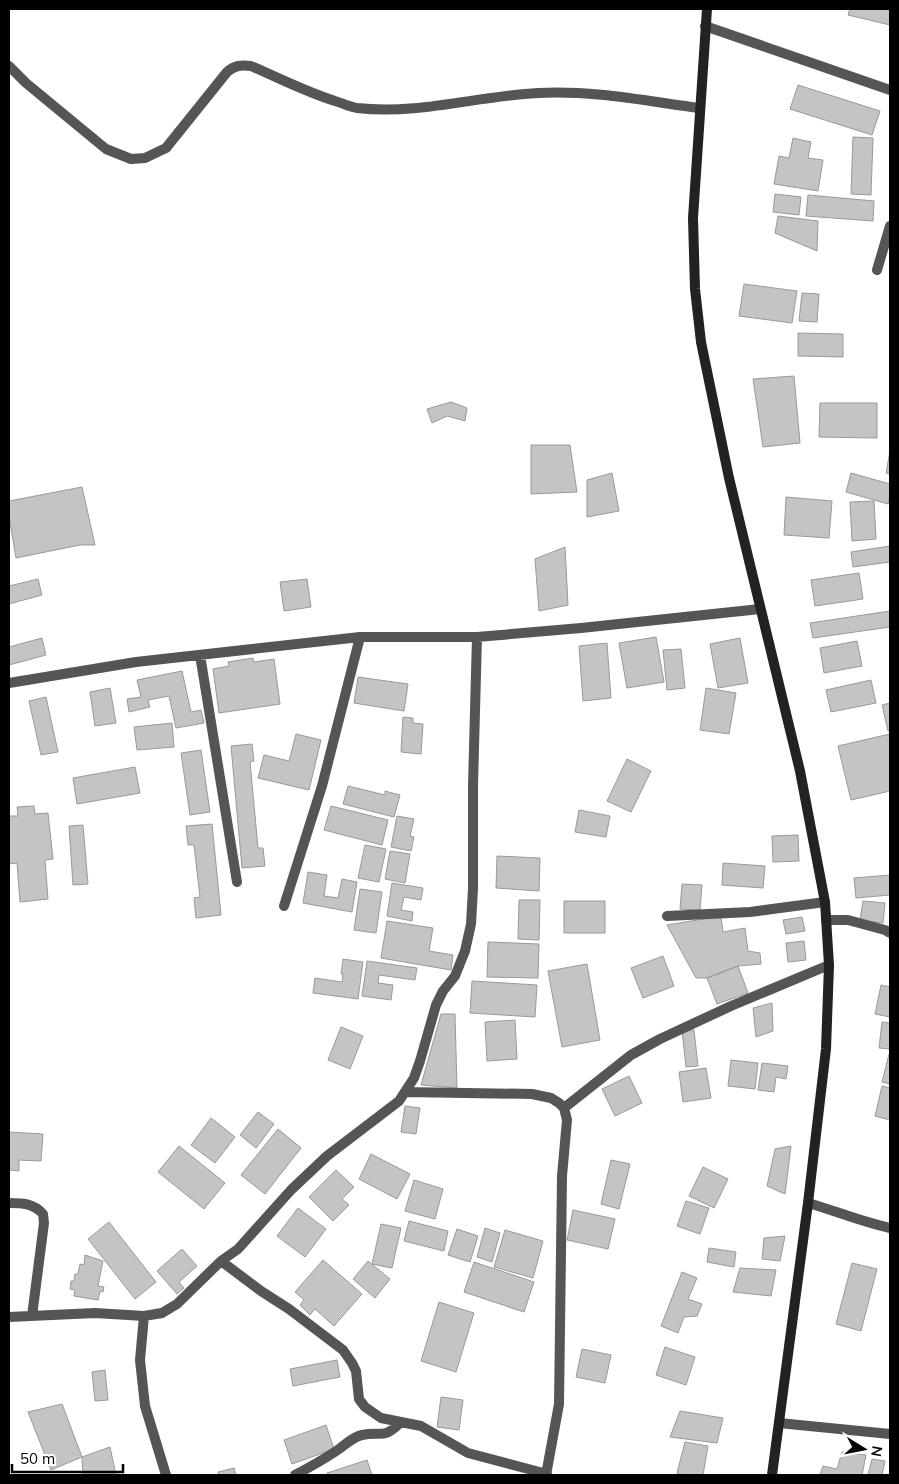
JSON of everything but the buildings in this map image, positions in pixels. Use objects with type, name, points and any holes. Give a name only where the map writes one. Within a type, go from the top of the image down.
[{"type":"street","points":[[707,9],[693,218],[695,288],[701,342],[729,478],[800,771],[825,902],[829,965],[826,1049],[808,1203],[772,1475]]},
{"type":"street","points":[[705,26],[890,90]]},
{"type":"street","points":[[9,66],[26,83],[106,149],[131,159],[145,158],[166,148],[227,72],[233,67],[240,65],[251,66],[322,97],[355,108],[419,108],[538,93],[576,93],[700,108]]},
{"type":"street","points":[[877,270],[890,226]]},
{"type":"street","points":[[9,683],[136,662],[360,638],[477,637],[581,628],[760,608]]},
{"type":"street","points":[[9,1318],[95,1313],[144,1316],[162,1313],[177,1304],[221,1261],[238,1249],[291,1190],[327,1156],[399,1101],[414,1078],[436,1005],[443,991],[455,976],[465,951],[471,924],[477,637]]},
{"type":"street","points":[[284,906],[322,786],[360,638]]},
{"type":"street","points":[[200,655],[237,882]]},
{"type":"street","points":[[666,916],[750,912],[825,902]]},
{"type":"street","points":[[826,920],[848,920],[890,933]]},
{"type":"street","points":[[564,1108],[631,1055],[652,1043],[731,1006],[829,965]]},
{"type":"street","points":[[221,1261],[343,1350],[356,1371],[359,1398],[365,1407],[381,1418],[421,1426],[468,1453],[547,1475],[559,1404],[562,1176],[567,1120],[564,1108],[551,1098],[532,1094],[405,1092]]},
{"type":"street","points":[[9,1203],[34,1206],[43,1214],[44,1223],[32,1316]]},
{"type":"street","points":[[808,1203],[866,1223],[890,1228]]},
{"type":"street","points":[[144,1316],[140,1360],[145,1406],[166,1475]]},
{"type":"street","points":[[296,1475],[352,1439],[362,1435],[382,1434],[392,1431],[401,1422]]},
{"type":"street","points":[[779,1423],[890,1434]]}]
